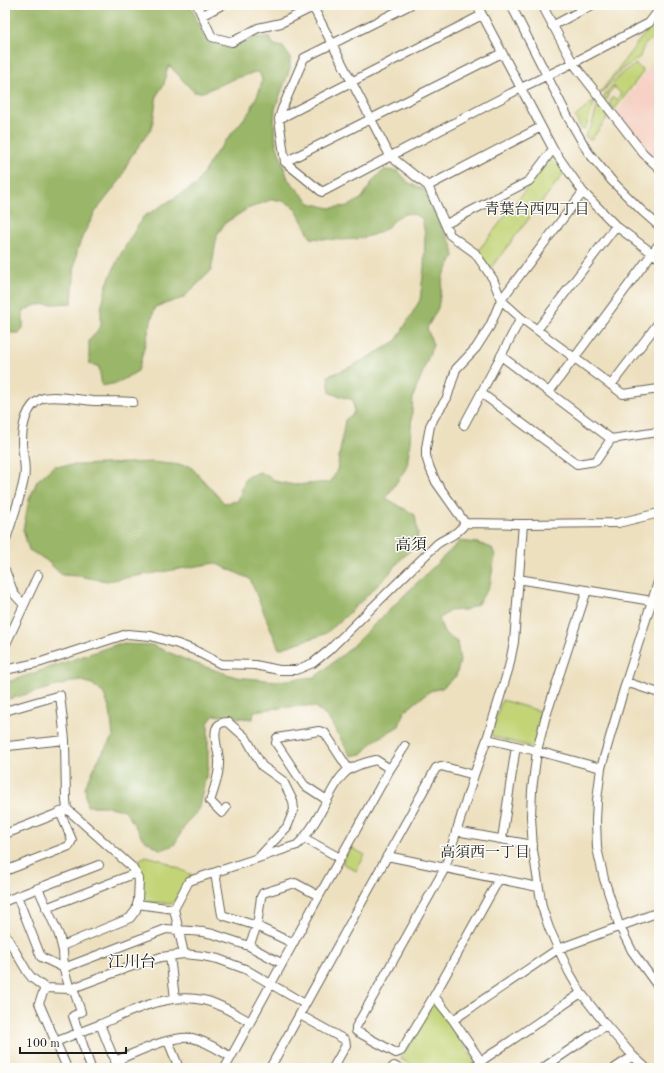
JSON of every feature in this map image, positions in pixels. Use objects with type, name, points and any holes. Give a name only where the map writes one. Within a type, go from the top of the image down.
[{"type":"street","points":[[197,5],[212,37],[232,42],[258,28],[281,23],[314,6],[332,45],[390,156],[428,186],[450,234],[475,253],[493,279],[501,300],[521,318],[623,394],[659,389]]},
{"type":"street","points":[[202,15],[222,5]]},
{"type":"street","points":[[410,5],[304,58],[279,119],[285,162],[322,192],[649,23],[659,10]]},
{"type":"street","points":[[477,5],[553,149],[583,192],[616,226],[659,258]]},
{"type":"street","points":[[511,5],[588,152],[612,181],[659,226]]},
{"type":"street","points":[[542,5],[573,63],[643,153],[659,168]]},
{"type":"street","points":[[552,26],[592,5]]},
{"type":"street","points":[[279,119],[482,15]]},
{"type":"street","points":[[285,162],[502,53]]},
{"type":"street","points":[[428,186],[541,127]]},
{"type":"street","points":[[446,224],[529,181],[553,149]]},
{"type":"street","points":[[465,523],[436,482],[428,466],[426,456],[430,426],[435,416],[448,398],[456,369],[476,348],[490,326],[501,300],[583,192]]},
{"type":"street","points":[[537,330],[616,226]]},
{"type":"street","points":[[549,392],[659,244]]},
{"type":"street","points":[[464,425],[521,318]]},
{"type":"street","points":[[611,385],[659,322]]},
{"type":"street","points":[[501,356],[611,439],[658,432],[659,430]]},
{"type":"street","points":[[481,393],[577,464],[596,461],[611,439]]},
{"type":"street","points":[[5,543],[24,478],[25,459],[22,443],[24,425],[33,405],[41,399],[48,397],[91,401],[133,402]]},
{"type":"street","points":[[465,523],[618,523],[659,513]]},
{"type":"street","points":[[5,670],[41,662],[126,634],[151,636],[178,644],[194,650],[221,664],[255,665],[279,670],[296,670],[313,663],[328,651],[437,544],[460,530],[465,523]]},
{"type":"street","points":[[499,879],[434,996],[401,1051],[396,1053],[356,1031],[356,1027],[445,868],[509,667],[514,642],[523,524]]},
{"type":"street","points":[[5,570],[14,594],[24,605]]},
{"type":"street","points":[[5,646],[38,575]]},
{"type":"street","points":[[659,578],[601,768],[596,821],[598,848],[604,879],[619,925],[632,951],[659,988]]},
{"type":"street","points":[[518,579],[652,601]]},
{"type":"street","points":[[587,590],[545,719],[537,751],[531,797],[533,845],[538,887],[542,907],[558,949],[581,993],[606,1025],[633,1056],[646,1068]]},
{"type":"street","points":[[626,682],[659,692]]},
{"type":"street","points":[[5,711],[60,695],[65,740],[66,800],[64,811],[72,840],[69,846],[5,871]]},
{"type":"street","points":[[226,808],[222,813],[210,802],[220,765],[215,736],[218,725],[222,722],[228,722],[246,738],[262,766],[283,781],[293,801],[294,810],[287,828],[260,856]]},
{"type":"street","points":[[327,800],[304,785],[276,743],[277,738],[319,731],[325,733],[349,770]]},
{"type":"street","points":[[487,739],[601,768]]},
{"type":"street","points":[[5,744],[8,746],[65,740]]},
{"type":"street","points":[[225,1068],[292,943],[390,769],[405,746]]},
{"type":"street","points":[[502,839],[516,746]]},
{"type":"street","points":[[184,954],[174,910],[189,881],[297,844],[304,838],[335,786],[349,770],[376,760],[390,769]]},
{"type":"street","points":[[270,1068],[436,768],[441,766],[474,775]]},
{"type":"street","points":[[5,834],[64,811]]},
{"type":"street","points":[[62,946],[130,918],[136,910],[139,879],[132,867],[64,811]]},
{"type":"street","points":[[456,831],[533,845]]},
{"type":"street","points":[[304,838],[340,858]]},
{"type":"street","points":[[387,856],[538,887]]},
{"type":"street","points":[[5,901],[99,865]]},
{"type":"street","points":[[46,908],[136,873]]},
{"type":"street","points":[[216,873],[222,915],[257,926],[292,943]]},
{"type":"street","points":[[249,946],[257,926],[261,897],[263,894],[294,883],[319,896]]},
{"type":"street","points":[[38,888],[59,935],[62,946],[64,968],[81,1012],[73,1016],[91,1068]]},
{"type":"street","points":[[17,896],[41,957],[64,968],[166,929],[213,934],[249,946],[282,963]]},
{"type":"street","points":[[137,904],[174,910]]},
{"type":"street","points":[[453,1020],[558,949],[619,925],[659,912]]},
{"type":"street","points":[[5,934],[28,973],[45,988],[71,989],[124,969],[170,956],[184,954],[218,959],[245,969],[305,1004]]},
{"type":"street","points":[[170,956],[175,999]]},
{"type":"street","points":[[45,988],[39,1003],[67,1068]]},
{"type":"street","points":[[471,1068],[581,993]]},
{"type":"street","points":[[434,996],[453,1020],[481,1061]]},
{"type":"street","points":[[55,1042],[163,1000],[184,998],[202,999],[216,1004],[250,1022]]},
{"type":"street","points":[[300,1015],[344,1040],[346,1045],[333,1068]]},
{"type":"street","points":[[100,1024],[115,1061],[121,1068]]},
{"type":"street","points":[[544,1068],[606,1025]]},
{"type":"street","points":[[115,1061],[178,1038],[192,1038],[231,1057]]},
{"type":"street","points":[[168,1041],[177,1063],[176,1068]]},
{"type":"street","points":[[615,1068],[633,1056]]},
{"type":"street","points":[[392,1068],[394,1066],[398,1068]]},
{"type":"shaded area","points":[[659,53],[659,165],[632,134],[619,116],[618,112]]},
{"type":"green space","points":[[5,5],[190,5],[208,42],[231,48],[254,37],[269,37],[274,45],[283,47],[290,57],[290,68],[275,109],[274,123],[276,143],[288,179],[310,203],[330,208],[349,206],[362,198],[374,179],[382,172],[385,170],[398,171],[409,183],[423,189],[452,245],[454,256],[443,277],[438,308],[427,328],[433,345],[413,397],[407,467],[386,498],[415,515],[418,534],[415,546],[402,558],[387,576],[346,616],[325,634],[279,649],[250,579],[215,563],[107,581],[62,575],[46,560],[29,550],[23,530],[29,500],[37,481],[54,466],[152,462],[190,466],[224,503],[238,501],[246,477],[260,472],[278,482],[295,485],[331,482],[337,470],[345,420],[354,413],[353,400],[330,393],[328,376],[346,369],[396,341],[420,300],[424,268],[425,234],[422,218],[414,214],[402,215],[386,228],[374,234],[348,240],[311,238],[295,208],[286,202],[273,199],[247,209],[225,223],[217,235],[211,271],[183,298],[155,307],[138,371],[117,383],[102,386],[99,367],[89,363],[89,341],[101,326],[101,309],[107,284],[119,257],[143,217],[196,185],[215,154],[250,111],[260,89],[262,79],[259,72],[256,72],[234,79],[203,92],[194,92],[171,67],[168,66],[164,84],[157,95],[152,128],[130,158],[121,179],[96,211],[83,235],[75,262],[72,303],[36,305],[23,311],[23,328],[19,333],[5,333]]},
{"type":"green space","points":[[659,14],[659,25],[656,38],[647,43],[643,48],[640,57],[622,69],[603,92],[600,93]]},
{"type":"green space","points":[[636,64],[643,72],[614,110],[609,104],[613,97],[616,100],[621,93],[614,87],[608,94],[607,100],[604,99],[604,96],[621,74]]},
{"type":"green space","points":[[596,99],[585,129],[582,130],[575,117]]},
{"type":"green space","points":[[598,104],[601,104],[608,114],[608,117],[591,140],[585,135],[591,127]]},
{"type":"green space","points":[[551,157],[555,157],[564,173],[490,269],[478,251]]},
{"type":"green space","points":[[460,541],[477,543],[492,548],[495,555],[490,585],[478,604],[465,610],[449,611],[439,619],[444,633],[457,642],[460,661],[456,676],[442,688],[430,691],[404,712],[399,726],[374,741],[362,754],[351,756],[328,718],[315,707],[288,707],[254,711],[253,719],[214,715],[208,723],[208,768],[198,811],[187,822],[174,845],[161,850],[143,839],[125,810],[103,806],[87,806],[85,787],[98,760],[113,736],[110,710],[104,694],[92,684],[79,680],[5,700],[5,683],[118,644],[152,645],[191,662],[236,677],[277,681],[315,677],[345,653]]},
{"type":"green space","points":[[502,700],[543,712],[534,745],[531,747],[493,737],[491,733]]},
{"type":"green space","points":[[350,847],[365,855],[356,871],[342,863]]},
{"type":"green space","points":[[146,856],[161,860],[194,876],[172,904],[142,900],[142,872],[134,863]]},
{"type":"green space","points":[[431,1005],[437,1005],[474,1060],[474,1064],[468,1068],[416,1068],[401,1059]]},
{"type":"district","name":"青葉台西四丁目","points":[[537,210]]},
{"type":"district","name":"高須","points":[[411,546]]},
{"type":"district","name":"高須西一丁目","points":[[485,853]]},
{"type":"district","name":"江川台","points":[[132,963]]}]
